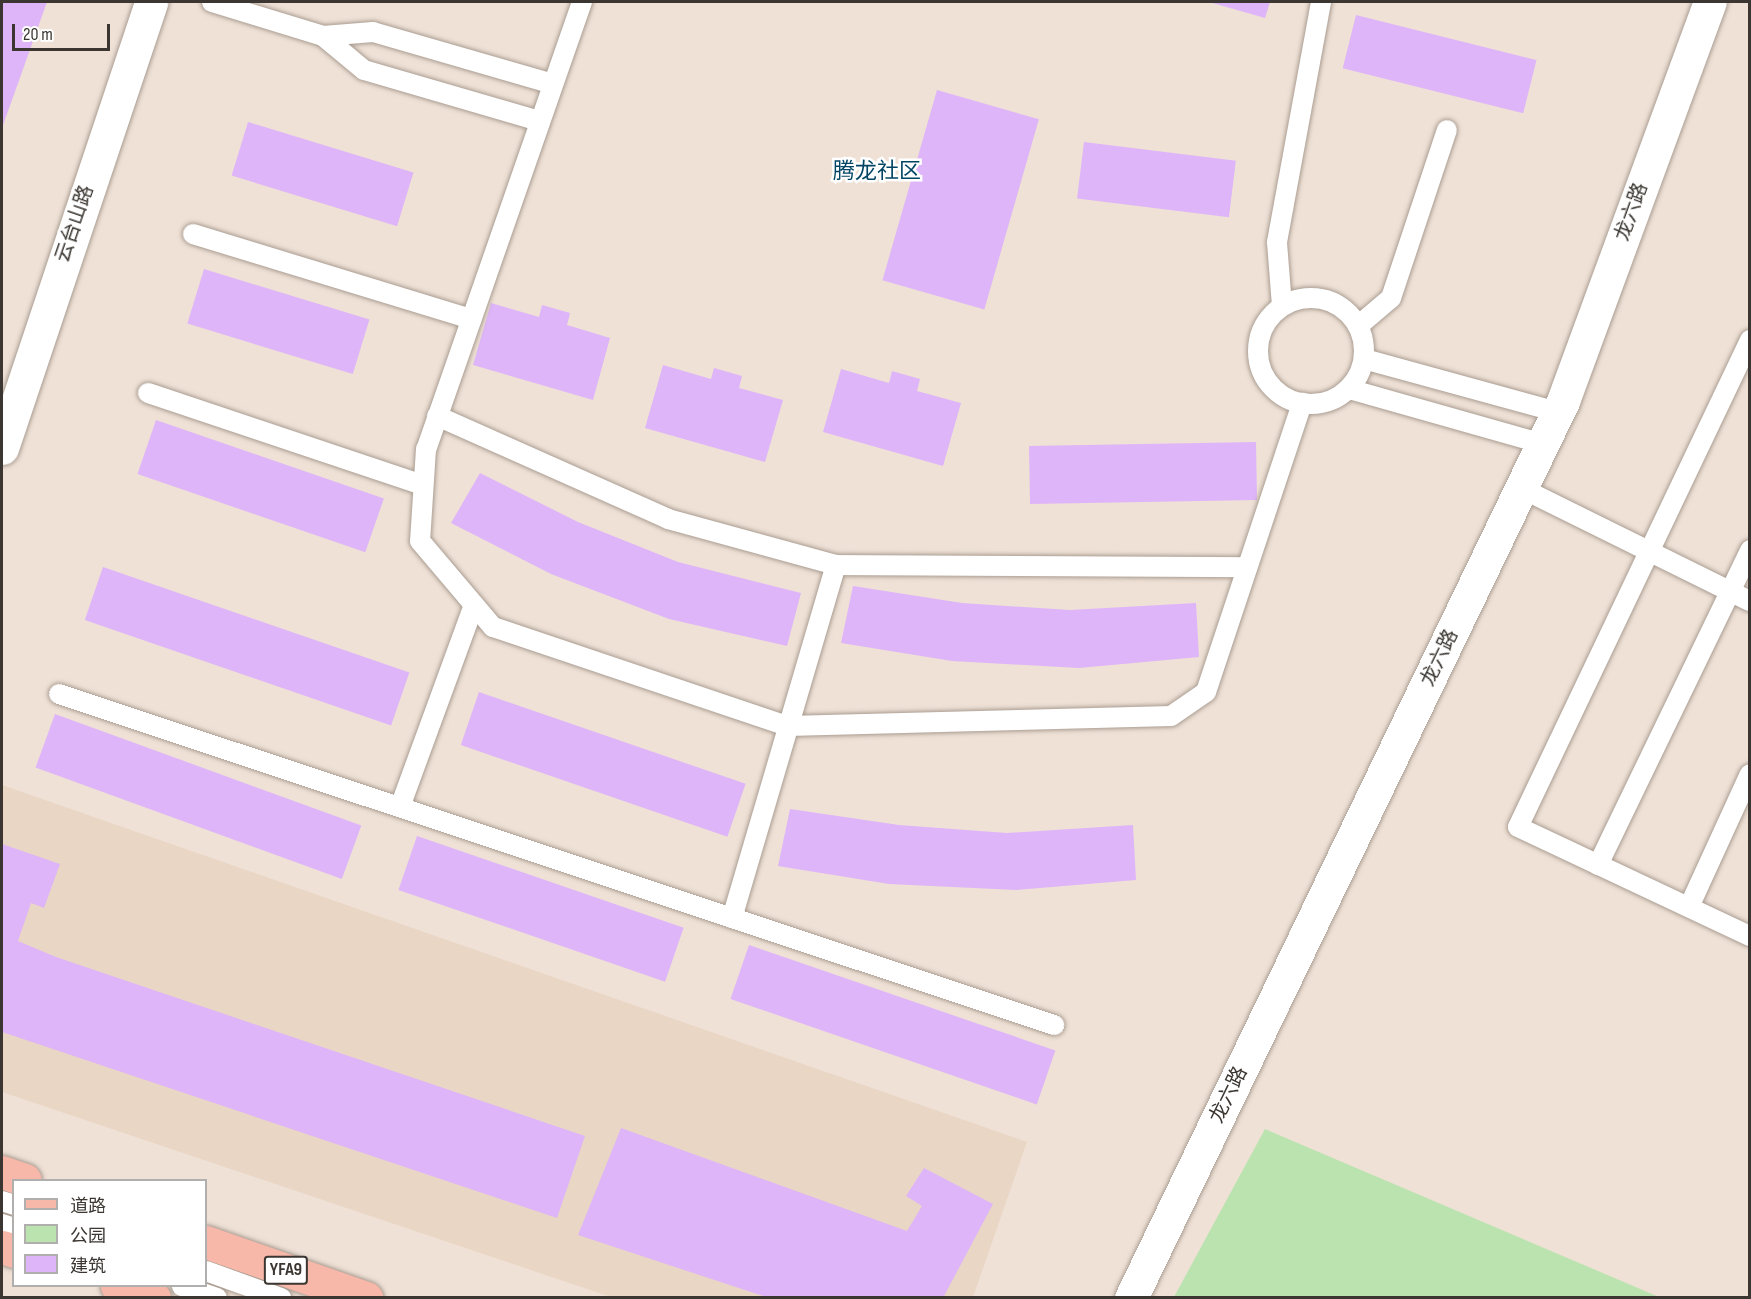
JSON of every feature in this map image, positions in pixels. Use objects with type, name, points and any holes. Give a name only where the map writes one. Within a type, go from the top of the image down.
[{"type":"main road","points":[[2,1172],[22,1179]]},
{"type":"main road","name":"YFA9","points":[[207,1242],[366,1298]]},
{"type":"main road","points":[[120,1287],[154,1298]]},
{"type":"street","name":"云台山路","points":[[2,448],[151,2]]},
{"type":"street","name":"龙六路","points":[[1131,1298],[1558,411],[1710,2]]},
{"type":"lane","points":[[212,2],[323,36],[373,32],[553,84]]},
{"type":"lane","points":[[582,2],[426,449],[420,541],[493,627],[788,726],[1171,716],[1206,692],[1302,403]]},
{"type":"lane","points":[[1282,306],[1277,242],[1321,2]]},
{"type":"lane","points":[[323,36],[364,70],[540,121]]},
{"type":"lane","points":[[1358,326],[1391,298],[1447,130]]},
{"type":"lane","points":[[194,234],[471,319]]},
{"type":"lane","points":[[1318,298],[1348,312],[1358,326],[1364,359],[1349,389],[1335,399],[1302,403],[1284,397],[1270,386],[1261,370],[1257,352],[1268,318],[1282,306],[1299,299],[1318,298]]},
{"type":"lane","points":[[1749,340],[1518,827],[1749,936]]},
{"type":"lane","points":[[1364,359],[1558,411]]},
{"type":"lane","points":[[1349,389],[1543,444]]},
{"type":"lane","points":[[148,393],[423,485]]},
{"type":"lane","points":[[437,416],[668,519],[836,565],[1247,567]]},
{"type":"lane","points":[[1521,488],[1749,601]]},
{"type":"lane","points":[[1598,865],[1749,550]]},
{"type":"lane","points":[[732,918],[836,565]]},
{"type":"lane","points":[[400,807],[474,605]]},
{"type":"lane","points":[[59,694],[1054,1025]]},
{"type":"lane","points":[[1689,908],[1749,774]]},
{"type":"lane","points":[[207,1271],[281,1298]]},
{"type":"lane","points":[[185,1287],[217,1298]]},
{"type":"shaded area","points":[[2,785],[1027,1142],[973,1297],[614,1298],[2,1092]]},
{"type":"green space","points":[[1265,1129],[1659,1297],[1174,1297]]},
{"type":"building","points":[[2,2],[47,2],[2,128]]},
{"type":"building","points":[[1209,2],[1270,2],[1265,18]]},
{"type":"building","points":[[1356,15],[1536,60],[1523,113],[1343,68]]},
{"type":"building","points":[[937,90],[1039,119],[984,310],[882,280]]},
{"type":"building","points":[[248,122],[413,173],[397,226],[232,176]]},
{"type":"building","points":[[1084,142],[1236,161],[1229,217],[1077,199]]},
{"type":"building","points":[[204,269],[369,320],[353,374],[187,324]]},
{"type":"building","points":[[491,303],[539,317],[542,305],[570,313],[567,325],[610,338],[593,400],[473,365]]},
{"type":"building","points":[[663,365],[711,379],[714,368],[742,376],[739,388],[783,400],[765,462],[645,428]]},
{"type":"building","points":[[841,369],[889,383],[892,371],[920,379],[917,391],[961,403],[943,466],[823,432]]},
{"type":"building","points":[[156,420],[384,498],[365,552],[137,474]]},
{"type":"building","points":[[1256,442],[1257,500],[1030,504],[1029,446]]},
{"type":"building","points":[[480,473],[578,522],[678,562],[801,593],[787,646],[669,619],[551,574],[451,523]]},
{"type":"building","points":[[103,567],[409,672],[391,725],[85,620]]},
{"type":"building","points":[[853,586],[962,603],[1070,610],[1196,603],[1199,657],[1079,668],[952,661],[841,643]]},
{"type":"building","points":[[479,692],[746,784],[727,837],[461,745]]},
{"type":"building","points":[[55,714],[361,825],[342,879],[36,768]]},
{"type":"building","points":[[790,809],[899,825],[1007,833],[1133,825],[1136,880],[1016,890],[889,884],[778,866]]},
{"type":"building","points":[[417,836],[684,928],[665,982],[398,890]]},
{"type":"building","points":[[2,844],[60,864],[44,908],[31,903],[18,941],[56,957],[585,1136],[557,1218],[2,1032]]},
{"type":"building","points":[[749,945],[1055,1050],[1037,1104],[730,999]]},
{"type":"building","points":[[621,1128],[907,1231],[922,1206],[906,1196],[924,1168],[993,1204],[943,1298],[769,1298],[578,1235]]},
{"type":"district","name":"腾龙社区","points":[[877,172]]}]
